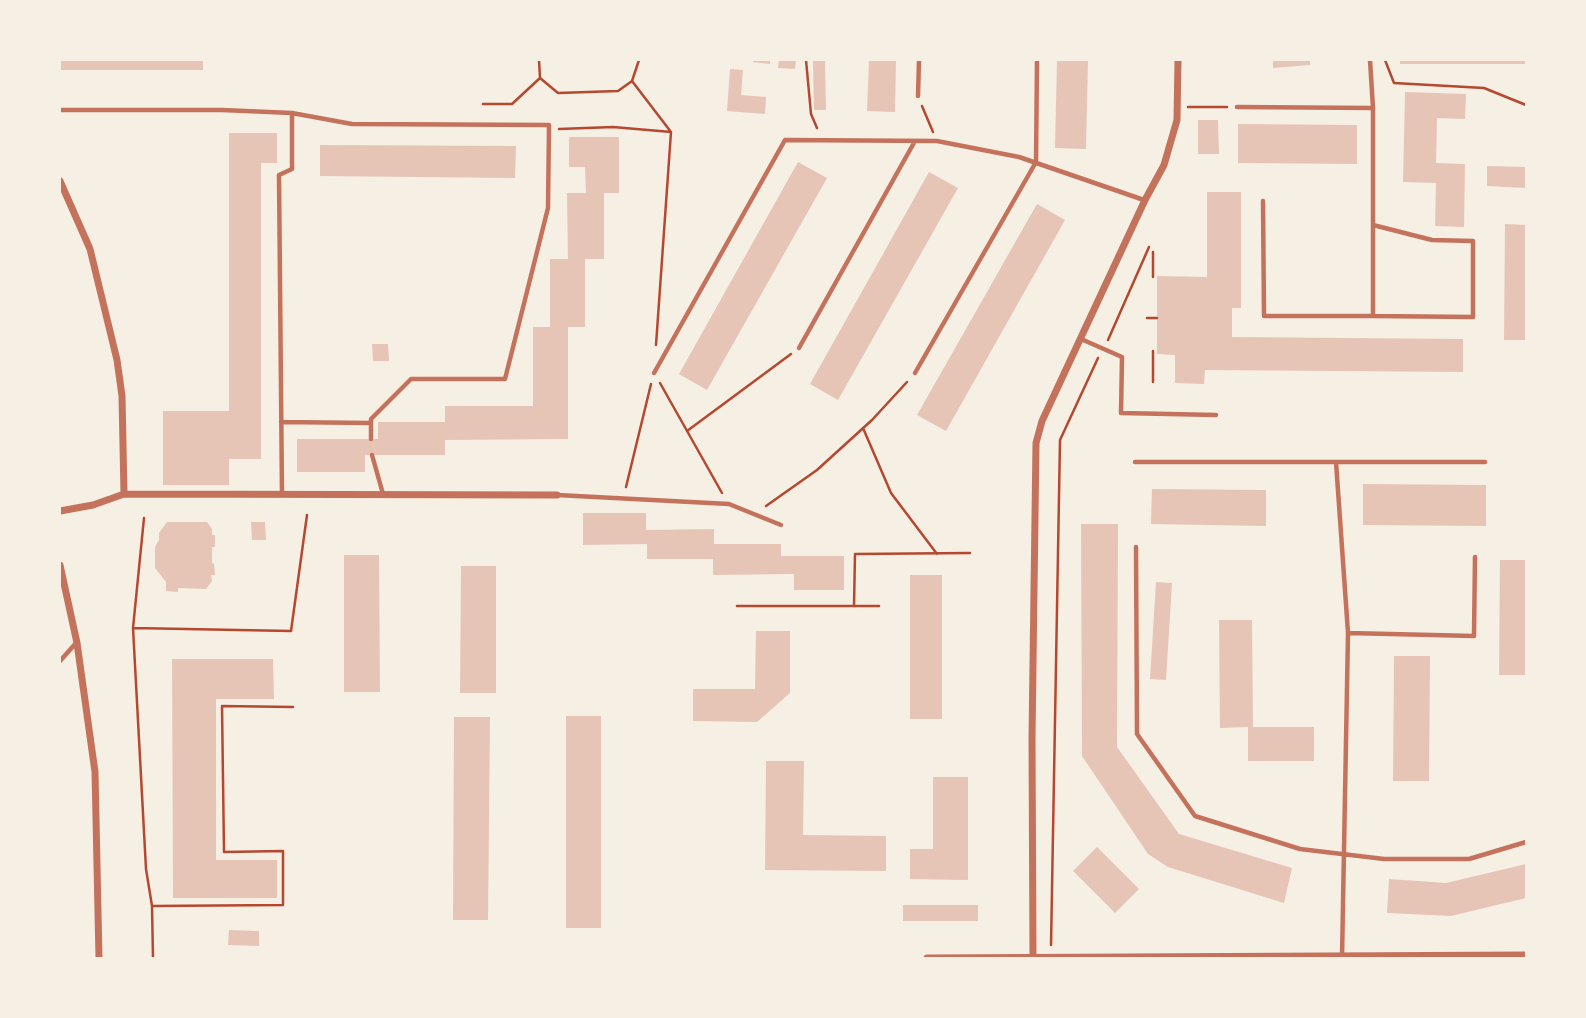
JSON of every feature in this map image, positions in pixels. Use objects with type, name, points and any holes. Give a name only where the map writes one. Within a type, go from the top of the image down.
[{"type":"street","points":[[1033,958],[1032,738],[1036,443],[1042,421],[1164,165],[1177,120],[1178,60]]},
{"type":"street","points":[[60,181],[90,248],[117,360],[122,396],[124,494]]},
{"type":"street","points":[[60,511],[93,505],[124,494],[557,495]]},
{"type":"street","points":[[60,565],[77,643],[95,772],[99,958]]},
{"type":"street","points":[[927,958],[1527,955]]},
{"type":"lane","points":[[918,96],[919,60]]},
{"type":"lane","points":[[915,373],[1036,162],[1037,60]]},
{"type":"lane","points":[[1370,60],[1373,108],[1373,316]]},
{"type":"lane","points":[[1237,107],[1373,108]]},
{"type":"lane","points":[[60,110],[292,113],[352,124],[549,125],[548,208],[505,379],[411,379],[371,419],[371,439]]},
{"type":"lane","points":[[282,495],[279,174],[292,169],[292,113]]},
{"type":"lane","points":[[654,373],[785,140],[937,141],[1036,162],[1145,200]]},
{"type":"lane","points":[[799,348],[915,141]]},
{"type":"lane","points":[[1263,201],[1264,316],[1474,317],[1473,241],[1432,240],[1373,225]]},
{"type":"lane","points":[[1081,339],[1122,357],[1121,413],[1216,415]]},
{"type":"lane","points":[[281,422],[371,423]]},
{"type":"lane","points":[[372,455],[383,495]]},
{"type":"lane","points":[[1135,462],[1485,462]]},
{"type":"lane","points":[[1336,462],[1348,633],[1342,957]]},
{"type":"lane","points":[[557,495],[729,504],[781,525]]},
{"type":"lane","points":[[1136,547],[1137,734],[1195,816],[1300,849],[1384,859],[1469,859],[1527,842]]},
{"type":"lane","points":[[1348,633],[1474,636],[1475,557]]},
{"type":"lane","points":[[60,661],[77,643]]},
{"type":"path","points":[[483,104],[512,104],[540,78],[540,60]]},
{"type":"path","points":[[540,78],[558,93],[618,90],[632,81],[639,60]]},
{"type":"path","points":[[806,60],[811,114],[822,140]]},
{"type":"path","points":[[1385,60],[1394,83],[1484,88],[1527,105]]},
{"type":"path","points":[[632,81],[671,132],[656,346]]},
{"type":"path","points":[[918,96],[937,141]]},
{"type":"path","points":[[1177,107],[1237,107]]},
{"type":"path","points":[[549,133],[564,127],[631,128],[671,132]]},
{"type":"path","points":[[1051,958],[1060,440],[1149,247]]},
{"type":"path","points":[[1153,252],[1153,277]]},
{"type":"path","points":[[1147,318],[1157,318]]},
{"type":"path","points":[[687,430],[799,348]]},
{"type":"path","points":[[1153,351],[1153,382]]},
{"type":"path","points":[[654,373],[729,504]]},
{"type":"path","points":[[623,500],[654,373]]},
{"type":"path","points":[[754,514],[817,470],[863,428],[915,373]]},
{"type":"path","points":[[863,428],[891,493],[937,554]]},
{"type":"path","points":[[132,628],[291,631],[307,515]]},
{"type":"path","points":[[144,518],[132,628],[146,869],[152,906],[153,958]]},
{"type":"path","points":[[854,606],[855,554],[970,553]]},
{"type":"path","points":[[737,606],[878,606]]},
{"type":"path","points":[[152,906],[283,905],[283,851],[224,852],[222,706],[293,706]]},
{"type":"building","points":[[60,60],[203,60],[203,70],[60,70]]},
{"type":"building","points":[[770,60],[770,64],[753,62]]},
{"type":"building","points":[[779,60],[796,60],[795,69],[778,68]]},
{"type":"building","points":[[813,60],[825,60],[826,110],[814,110]]},
{"type":"building","points":[[869,60],[896,60],[895,112],[867,111]]},
{"type":"building","points":[[1057,60],[1088,60],[1086,149],[1055,148]]},
{"type":"building","points":[[1273,60],[1310,60],[1310,65],[1273,68]]},
{"type":"building","points":[[1400,60],[1526,60],[1526,64],[1400,64]]},
{"type":"building","points":[[730,69],[743,70],[741,95],[766,97],[765,114],[727,111]]},
{"type":"building","points":[[1405,92],[1466,94],[1465,119],[1437,118],[1436,163],[1465,164],[1464,227],[1435,226],[1436,183],[1403,182]]},
{"type":"building","points":[[1198,120],[1218,120],[1219,154],[1198,154]]},
{"type":"building","points":[[1238,124],[1357,125],[1357,164],[1238,163]]},
{"type":"building","points":[[229,133],[277,133],[277,163],[261,163],[261,459],[229,459],[229,485],[163,485],[163,411],[229,411]]},
{"type":"building","points":[[569,137],[619,137],[619,193],[604,193],[604,259],[585,259],[585,327],[568,327],[568,439],[445,440],[445,455],[365,455],[365,472],[297,472],[297,439],[378,439],[378,422],[445,422],[445,406],[533,406],[533,327],[550,327],[550,259],[568,259],[567,193],[586,193],[585,167],[569,167]]},
{"type":"building","points":[[320,145],[516,146],[515,178],[320,176]]},
{"type":"building","points":[[798,162],[827,178],[707,390],[679,374]]},
{"type":"building","points":[[1487,166],[1526,167],[1526,188],[1487,186]]},
{"type":"building","points":[[929,172],[958,188],[838,400],[810,384]]},
{"type":"building","points":[[1207,192],[1241,192],[1241,308],[1232,308],[1232,337],[1463,339],[1463,372],[1205,370],[1204,384],[1175,383],[1175,355],[1157,354],[1157,276],[1207,277]]},
{"type":"building","points":[[1037,204],[1065,220],[946,431],[917,415]]},
{"type":"building","points":[[1505,224],[1526,225],[1526,340],[1504,340]]},
{"type":"building","points":[[372,344],[388,344],[389,361],[373,361]]},
{"type":"building","points":[[1363,484],[1486,485],[1486,526],[1363,525]]},
{"type":"building","points":[[1152,489],[1266,490],[1266,526],[1151,524]]},
{"type":"building","points":[[583,513],[646,513],[646,530],[714,529],[714,544],[781,544],[781,556],[844,556],[844,590],[794,590],[794,574],[713,575],[713,559],[647,559],[647,544],[583,545]]},
{"type":"building","points":[[167,522],[207,522],[212,529],[212,535],[215,535],[212,563],[215,575],[211,575],[212,581],[206,589],[178,588],[178,592],[166,591],[166,582],[155,568],[155,547],[159,533]]},
{"type":"building","points":[[251,522],[265,522],[266,540],[252,540]]},
{"type":"building","points":[[1081,524],[1118,524],[1117,747],[1179,834],[1292,868],[1284,903],[1168,867],[1148,854],[1082,756]]},
{"type":"building","points":[[344,555],[379,555],[380,692],[344,692]]},
{"type":"building","points":[[1500,560],[1526,560],[1526,675],[1499,675]]},
{"type":"building","points":[[461,566],[496,566],[496,693],[460,693]]},
{"type":"building","points":[[910,575],[942,575],[942,719],[910,719]]},
{"type":"building","points":[[1156,582],[1172,583],[1166,680],[1150,679]]},
{"type":"building","points":[[1219,620],[1252,620],[1253,727],[1314,727],[1314,761],[1248,761],[1248,727],[1220,728]]},
{"type":"building","points":[[756,631],[790,631],[790,693],[757,722],[693,721],[693,689],[755,689]]},
{"type":"building","points":[[1394,656],[1430,656],[1429,781],[1393,781]]},
{"type":"building","points":[[172,659],[273,659],[274,699],[216,699],[216,860],[277,860],[277,898],[173,898]]},
{"type":"building","points":[[566,716],[601,716],[601,928],[566,928]]},
{"type":"building","points":[[454,717],[490,717],[488,920],[453,920]]},
{"type":"building","points":[[766,761],[804,761],[803,835],[886,836],[886,871],[765,870]]},
{"type":"building","points":[[933,777],[968,777],[968,880],[910,879],[910,849],[933,849]]},
{"type":"building","points":[[1097,847],[1139,889],[1115,913],[1073,871]]},
{"type":"building","points":[[1526,864],[1526,898],[1451,916],[1387,913],[1389,879],[1446,883]]},
{"type":"building","points":[[903,905],[978,905],[978,921],[903,921]]},
{"type":"building","points":[[229,930],[259,931],[259,946],[228,945]]}]
